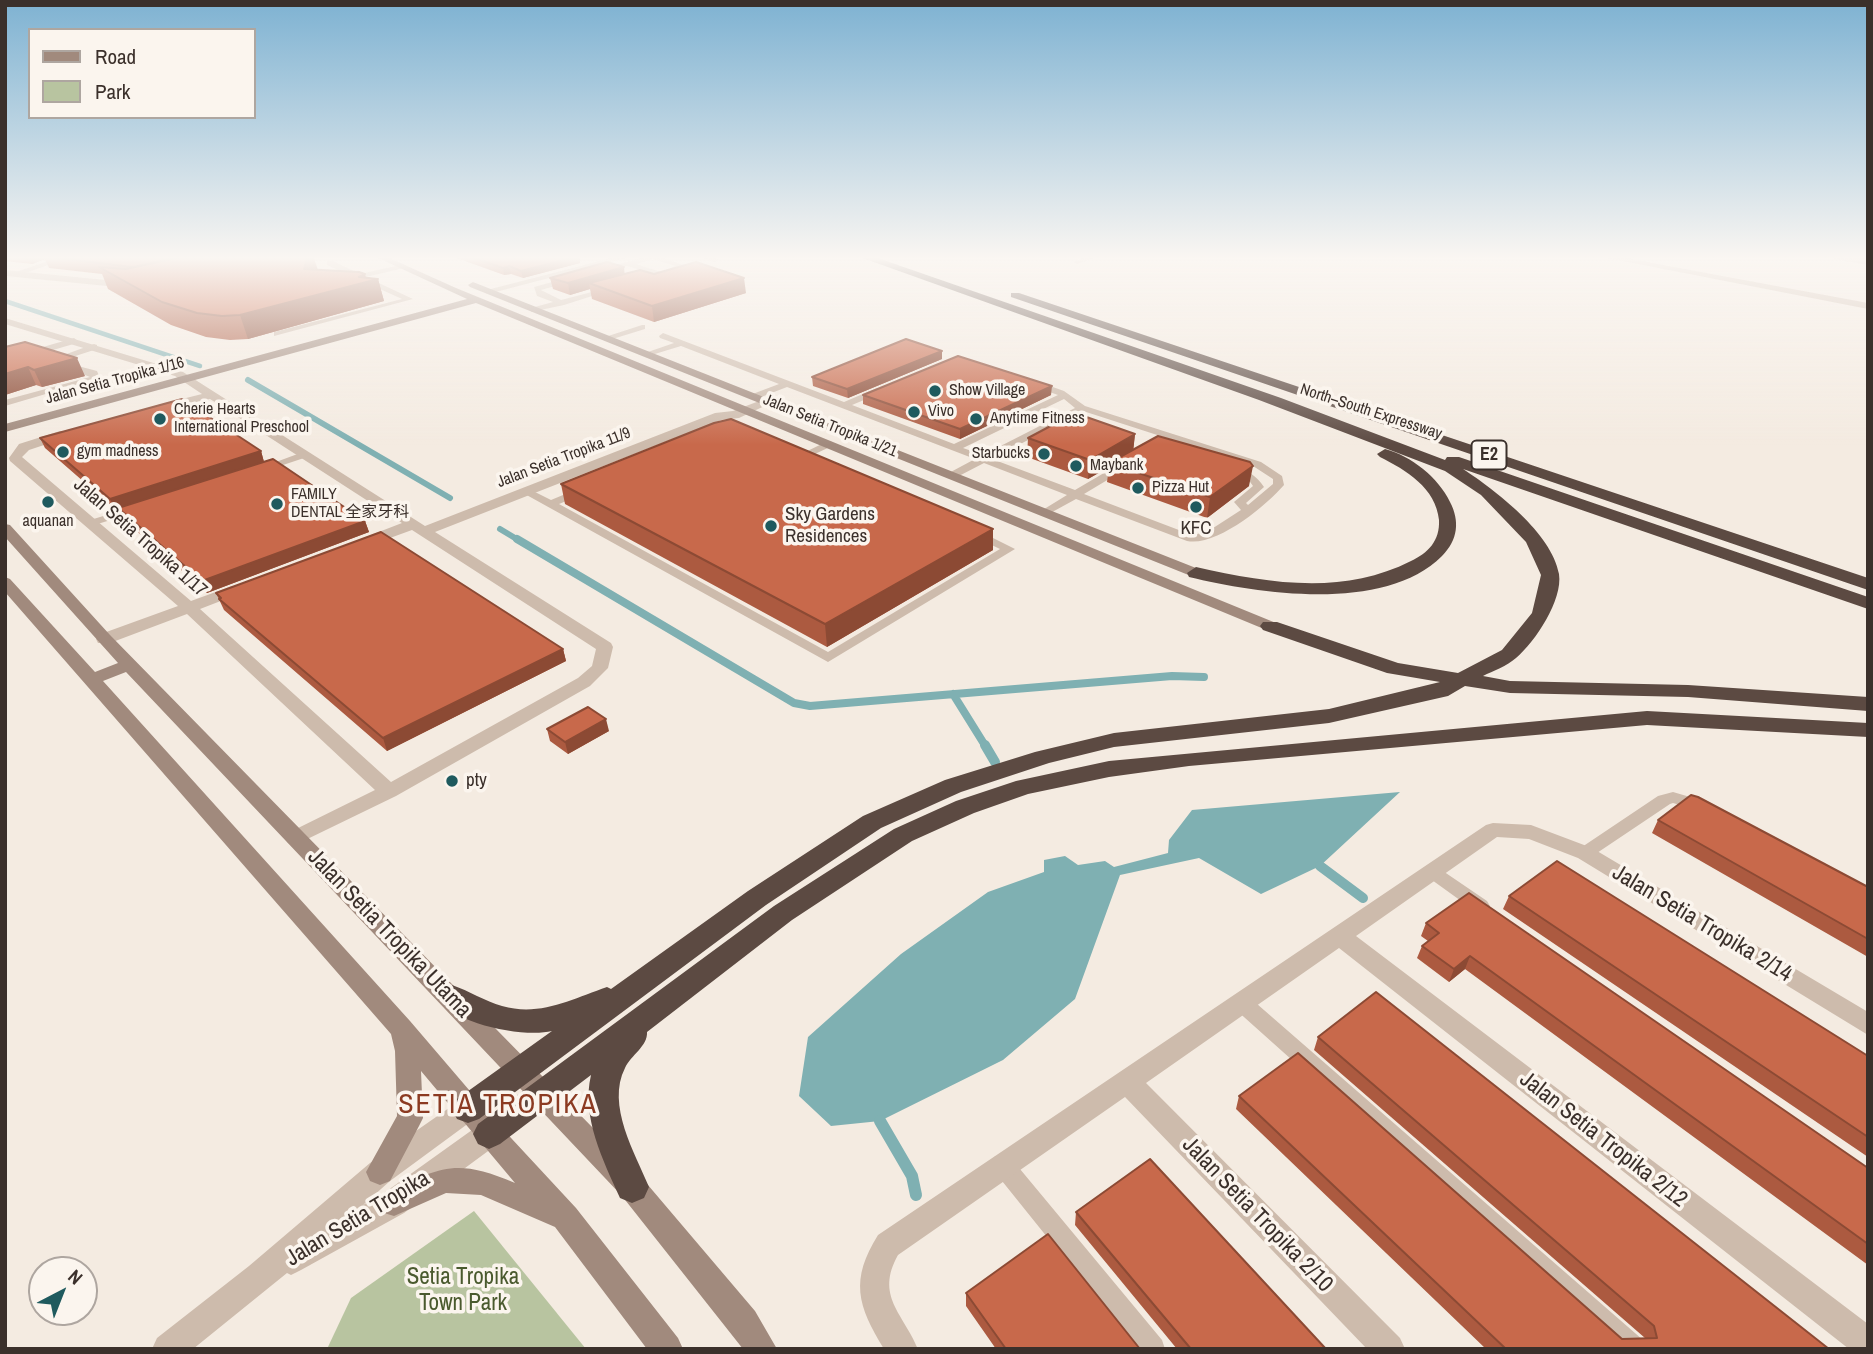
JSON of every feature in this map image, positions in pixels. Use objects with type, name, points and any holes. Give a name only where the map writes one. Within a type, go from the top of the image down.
[{"type":"highway","name":"North–South Expressway","points":[[1041,319],[1868,603]]},
{"type":"highway","name":"North–South Expressway","points":[[1087,319],[1868,584]]},
{"type":"highway","points":[[1088,336],[1402,462],[1430,484],[1444,502],[1449,530],[1438,553],[1401,575],[1349,588],[1284,589],[1196,573]]},
{"type":"highway","points":[[489,1134],[542,1095],[757,898],[873,821],[953,786],[1043,757],[1114,740],[1329,716],[1440,691],[1509,654],[1542,614],[1550,575],[1534,540],[1487,492],[1451,468],[1264,397]]},
{"type":"highway","points":[[1270,626],[1394,669],[1434,677],[1544,690],[1688,691],[1868,704]]},
{"type":"highway","points":[[468,1109],[520,1072],[783,913],[903,835],[965,807],[1024,787],[1110,769],[1189,759],[1647,718],[1868,730]]},
{"type":"highway","points":[[452,997],[498,1020],[523,1024],[646,997]]},
{"type":"highway","points":[[632,1187],[604,1111],[603,1087],[612,1061],[646,997]]},
{"type":"street","name":"Jalan Setia Tropika 1/16","points":[[5,428],[392,319]]},
{"type":"street","name":"Jalan Setia Tropika 1/21","points":[[525,319],[1270,626]]},
{"type":"street","name":"Jalan Setia Tropika 1/21","points":[[558,319],[1196,573]]},
{"type":"street","points":[[5,321],[183,376],[605,647],[598,671],[584,682],[389,791],[295,838]]},
{"type":"street","name":"Jalan Setia Tropika 1/16","points":[[5,419],[183,376]]},
{"type":"street","points":[[144,413],[209,395]]},
{"type":"street","points":[[753,397],[721,410],[719,416],[746,411],[767,402]]},
{"type":"street","name":"Jalan Setia Tropika 11/9","points":[[346,549],[527,491],[719,416]]},
{"type":"street","name":"Jalan Setia Tropika 1/17","points":[[78,431],[24,447],[15,458],[189,607],[389,791]]},
{"type":"street","name":"Jalan Setia Tropika Utama","points":[[5,528],[128,666],[452,997],[520,1072],[632,1187],[744,1322],[761,1349]]},
{"type":"street","points":[[5,582],[401,1028],[489,1134],[566,1218],[667,1349]]},
{"type":"street","points":[[104,639],[254,583]]},
{"type":"street","points":[[91,680],[128,666]]},
{"type":"street","name":"Jalan Setia Tropika 2/14","points":[[902,1349],[877,1310],[873,1275],[888,1245],[1493,830],[1531,832],[1585,853],[1868,1025]]},
{"type":"street","name":"Jalan Setia Tropika 2/12","points":[[1338,935],[1868,1345]]},
{"type":"street","points":[[380,1172],[410,1118],[408,1051],[401,1028]]},
{"type":"street","name":"Jalan Setia Tropika 2/10","points":[[1126,1080],[1389,1349]]},
{"type":"street","name":"Jalan Setia Tropika","points":[[168,1349],[260,1277],[380,1172],[468,1109]]},
{"type":"street","name":"Jalan Setia Tropika","points":[[260,1277],[394,1203],[489,1134]]},
{"type":"street","points":[[394,1203],[445,1180],[482,1182],[566,1218]]},
{"type":"lane","points":[[277,334],[333,319]]},
{"type":"lane","points":[[606,338],[642,327]]},
{"type":"lane","points":[[663,336],[1191,539],[1203,538],[1247,511],[1279,485],[1278,478],[1257,464],[1083,408],[1065,395],[1025,380]]},
{"type":"lane","points":[[5,361],[74,341]]},
{"type":"lane","points":[[648,355],[682,343]]},
{"type":"lane","points":[[54,360],[94,347]]},
{"type":"lane","points":[[5,403],[95,378],[94,373],[33,353]]},
{"type":"lane","points":[[753,397],[786,384]]},
{"type":"lane","points":[[842,406],[892,385]]},
{"type":"lane","points":[[767,402],[800,389]]},
{"type":"lane","points":[[953,449],[1065,395]]},
{"type":"lane","points":[[950,476],[1083,408]]},
{"type":"lane","points":[[1058,421],[1070,425]]},
{"type":"lane","points":[[1172,436],[1157,445],[1193,457]]},
{"type":"lane","points":[[798,458],[828,444]]},
{"type":"lane","points":[[250,472],[303,455]]},
{"type":"lane","points":[[1045,513],[1137,457]]},
{"type":"lane","points":[[1229,469],[1258,482],[1259,487],[1240,502],[1247,511]]},
{"type":"lane","points":[[551,504],[589,488],[565,476]]},
{"type":"lane","points":[[527,491],[828,658],[1009,549],[970,531]]},
{"type":"lane","points":[[91,523],[144,506]]},
{"type":"lane","points":[[1585,853],[1664,800],[1673,797],[1698,803],[1722,817]]},
{"type":"lane","points":[[1431,871],[1500,919]]},
{"type":"lane","points":[[1242,1003],[1634,1349]]},
{"type":"lane","points":[[1003,1164],[1153,1349]]},
{"type":"green space","name":"Setia Tropika Town Park","points":[[474,1211],[586,1349],[327,1349],[351,1298]]},
{"type":"water","points":[[1400,792],[1320,866],[1261,894],[1199,858],[1120,875],[1075,999],[1003,1060],[880,1121],[831,1126],[799,1096],[808,1037],[901,954],[988,892],[1044,872],[1044,860],[1065,856],[1078,865],[1105,861],[1114,867],[1168,853],[1169,840],[1192,810]]},
{"type":"building","points":[[906,339],[942,351],[847,389],[812,377]]},
{"type":"building","points":[[25,342],[77,358],[34,370],[28,367],[5,374],[5,347]]},
{"type":"building","points":[[958,356],[1052,386],[960,429],[863,395]]},
{"type":"building","points":[[182,399],[261,451],[110,499],[40,438]]},
{"type":"building","points":[[1075,413],[1135,434],[1090,460],[1028,438]]},
{"type":"building","name":"Sky Gardens Residences","points":[[731,419],[993,529],[825,624],[561,484],[714,423]]},
{"type":"building","points":[[1158,436],[1250,462],[1253,466],[1210,497],[1109,463]]},
{"type":"building","points":[[273,459],[365,521],[202,581],[118,508]]},
{"type":"building","points":[[381,532],[563,649],[383,738],[219,599],[221,598],[216,593]]},
{"type":"building","points":[[588,707],[606,719],[565,742],[547,729]]},
{"type":"building","points":[[1691,795],[1868,887],[1868,939],[1658,820]]},
{"type":"building","points":[[1557,861],[1868,1056],[1868,1137],[1509,896]]},
{"type":"building","points":[[1469,893],[1868,1168],[1868,1244],[1470,956],[1454,969],[1422,946],[1439,933],[1426,923]]},
{"type":"building","points":[[1376,992],[1829,1349],[1506,1349],[1239,1096],[1298,1053],[1622,1339],[1657,1338],[1654,1326],[1318,1037]]},
{"type":"building","points":[[1150,1159],[1326,1349],[1191,1349],[1076,1212]]},
{"type":"building","points":[[1048,1234],[1140,1349],[1006,1349],[966,1293]]},
{"type":"waterway","points":[[60,319],[200,366]]},
{"type":"waterway","points":[[248,380],[450,498]]},
{"type":"waterway","points":[[500,529],[520,541]]},
{"type":"waterway","points":[[517,539],[794,703],[810,706],[953,694]]},
{"type":"waterway","points":[[953,694],[1172,676],[1204,677]]},
{"type":"waterway","points":[[953,694],[986,747]]},
{"type":"waterway","points":[[985,745],[995,762]]},
{"type":"waterway","points":[[1320,866],[1363,898]]},
{"type":"waterway","points":[[880,1121],[912,1176],[916,1195]]},
{"type":"place","name":"Show Village","points":[[935,391]]},
{"type":"place","name":"Vivo","points":[[914,412]]},
{"type":"place","name":"Cherie Hearts International Preschool","points":[[160,419]]},
{"type":"place","name":"Anytime Fitness","points":[[976,419]]},
{"type":"place","name":"gym madness","points":[[63,452]]},
{"type":"place","name":"Starbucks","points":[[1044,454]]},
{"type":"place","name":"Maybank","points":[[1076,466]]},
{"type":"place","name":"Pizza Hut","points":[[1138,488]]},
{"type":"place","name":"aquanan","points":[[48,502]]},
{"type":"place","name":"FAMILY DENTAL 全家牙科","points":[[277,504]]},
{"type":"place","name":"KFC","points":[[1196,507]]},
{"type":"place","name":"Sky Gardens Residences","points":[[771,526]]},
{"type":"place","name":"pty","points":[[452,781]]},
{"type":"district","name":"SETIA TROPIKA","points":[[498,1105]]}]
